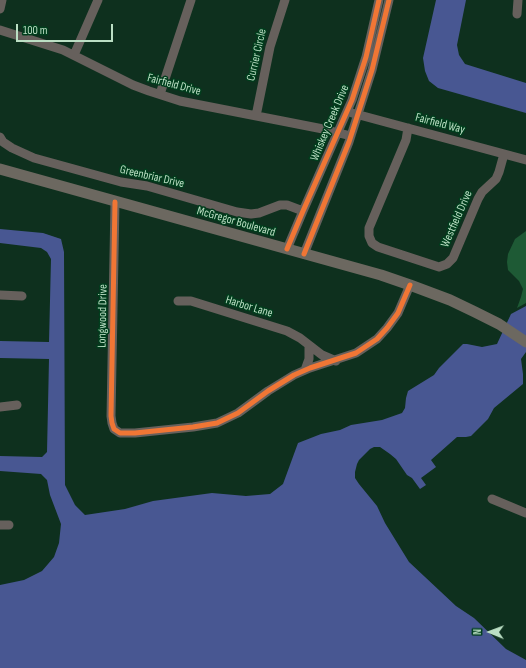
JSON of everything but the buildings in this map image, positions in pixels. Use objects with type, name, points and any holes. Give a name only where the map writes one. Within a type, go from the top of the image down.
[{"type":"main road","name":"McGregor Boulevard","points":[[0,169],[410,284],[450,300],[499,324],[526,342]]},
{"type":"street","points":[[0,9],[2,0]]},
{"type":"street","points":[[74,55],[98,0]]},
{"type":"street","points":[[160,94],[191,0]]},
{"type":"street","name":"Currier Circle","points":[[256,116],[270,47],[284,0]]},
{"type":"street","name":"Whiskey Creek Drive","points":[[288,250],[362,72],[380,0]]},
{"type":"street","name":"Whiskey Creek Drive","points":[[304,254],[351,136],[372,70],[389,0]]},
{"type":"street","points":[[517,14],[518,0]]},
{"type":"street","name":"Fairfield Drive","points":[[0,30],[50,44],[133,85],[160,94],[180,100],[338,132],[351,136]]},
{"type":"street","name":"Fairfield Way","points":[[347,111],[526,160]]},
{"type":"street","name":"Westfield Drive","points":[[408,128],[405,144],[369,228],[369,236],[372,243],[378,247],[439,267],[447,264],[453,258],[478,199],[482,192],[496,179],[504,154]]},
{"type":"street","name":"Greenbriar Drive","points":[[0,137],[3,142],[12,148],[34,158],[121,182],[147,186],[237,212],[251,214],[259,213],[280,205],[287,205],[303,211]]},
{"type":"street","name":"Longwood Drive","points":[[115,202],[111,416],[114,430],[120,433],[135,433],[217,423],[238,413],[281,382],[305,370]]},
{"type":"street","points":[[305,370],[336,361],[365,348],[382,334],[398,313],[410,284]]},
{"type":"street","points":[[0,295],[22,296]]},
{"type":"street","name":"Harbor Lane","points":[[178,301],[190,301],[287,331],[300,338],[322,355],[336,361]]},
{"type":"street","points":[[305,370],[309,359],[308,345]]},
{"type":"street","points":[[0,407],[17,405]]},
{"type":"street","points":[[492,499],[526,514]]},
{"type":"green space","points":[[526,231],[526,303],[517,308],[523,289],[519,281],[508,270],[507,262],[508,254],[515,239]]},
{"type":"water","points":[[436,0],[466,0],[457,45],[459,55],[465,64],[526,83],[526,113],[438,88],[429,81],[425,71],[423,58]]},
{"type":"water","points":[[0,229],[43,233],[61,239],[64,252],[65,485],[75,505],[85,515],[125,509],[153,501],[212,493],[246,496],[270,494],[283,484],[298,443],[351,425],[382,420],[402,413],[405,408],[408,391],[434,375],[463,344],[482,347],[497,344],[511,314],[526,306],[526,352],[521,359],[523,384],[494,408],[488,419],[471,436],[457,437],[431,460],[436,467],[421,478],[426,485],[420,489],[412,478],[407,475],[396,459],[380,447],[370,449],[359,460],[355,472],[355,478],[377,506],[385,523],[409,562],[456,606],[474,618],[506,649],[526,660],[526,668],[0,668],[0,585],[24,580],[42,571],[54,557],[59,543],[61,524],[50,495],[47,480],[41,474],[0,471],[0,456],[42,457],[47,452],[49,359],[0,358],[0,341],[49,342],[51,259],[47,252],[41,248],[0,243]]},
{"type":"cycle path","points":[[287,249],[352,100],[366,57],[379,0]]},
{"type":"cycle path","points":[[304,254],[349,142],[372,70],[389,0]]},
{"type":"cycle path","points":[[115,202],[111,416],[114,429],[120,433],[135,433],[217,423],[238,413],[268,391],[294,375],[310,368],[356,353],[377,339],[387,328],[398,313],[410,285]]}]
